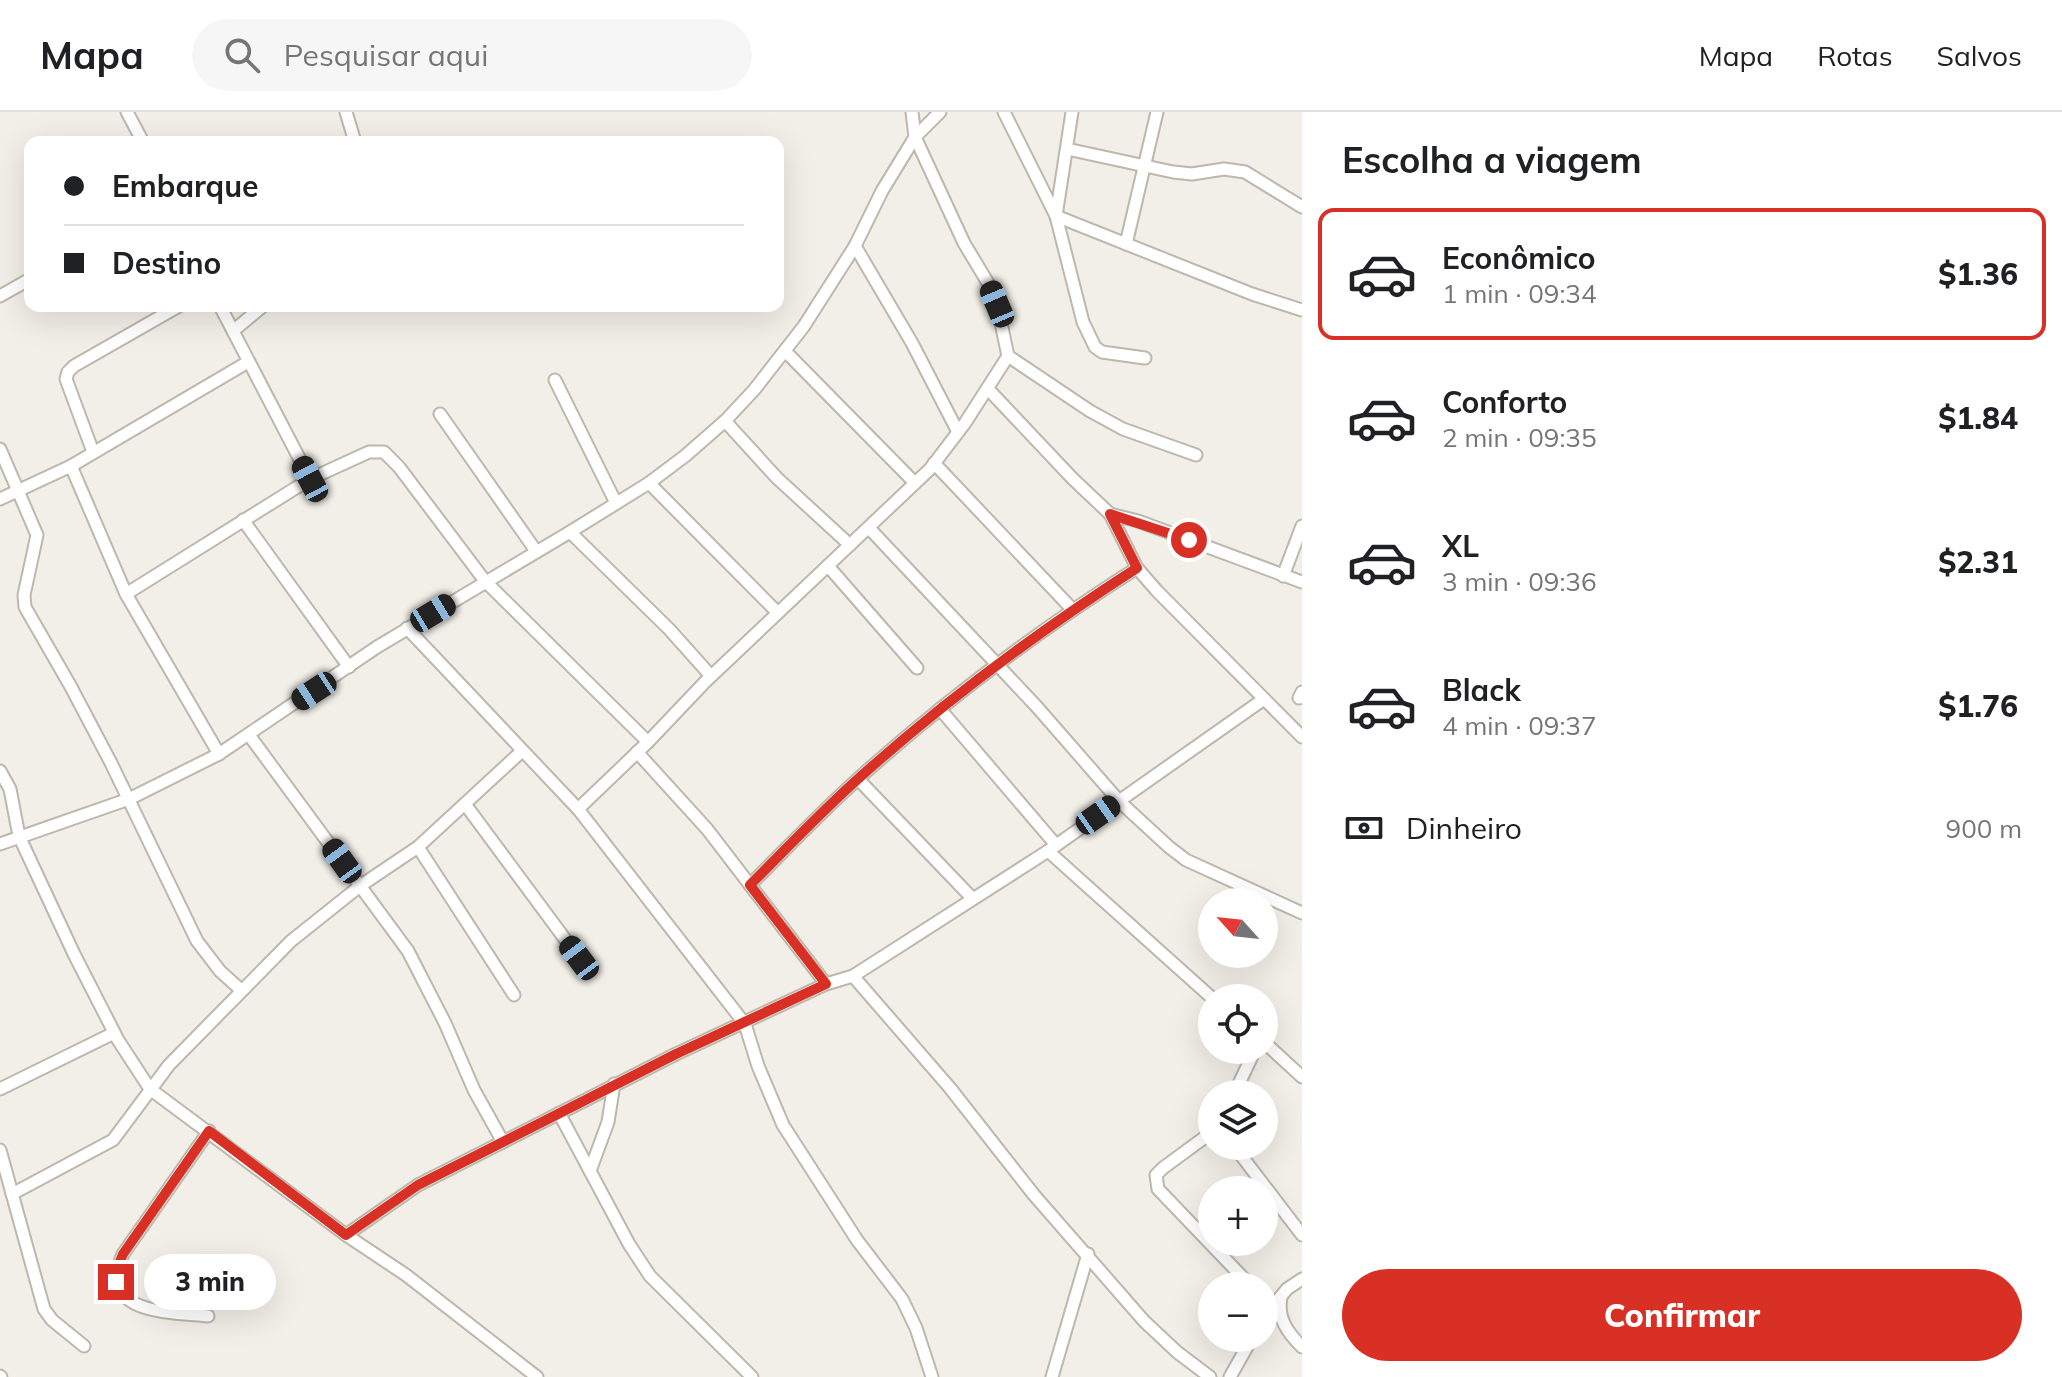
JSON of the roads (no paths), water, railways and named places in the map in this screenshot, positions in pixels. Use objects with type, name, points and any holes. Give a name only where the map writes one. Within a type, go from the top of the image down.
[{"type":"street","points":[[127,112],[140,136]]},
{"type":"street","points":[[346,112],[353,136]]},
{"type":"street","points":[[578,809],[711,676],[934,463],[1008,356],[1000,314],[988,283],[964,243],[915,137],[912,112]]},
{"type":"street","points":[[0,844],[129,799],[219,754],[407,628],[649,483],[725,421],[785,351],[855,246],[882,191],[915,137],[940,112]]},
{"type":"street","points":[[1004,112],[1056,216],[1083,322],[1095,347],[1102,352],[1145,358]]},
{"type":"street","points":[[1056,216],[1072,112]]},
{"type":"street","points":[[1126,244],[1157,112]]},
{"type":"street","points":[[1067,149],[1192,174],[1224,169],[1245,172],[1302,207]]},
{"type":"street","points":[[1056,216],[1276,303],[1302,310]]},
{"type":"street","points":[[855,246],[905,330],[958,432]]},
{"type":"street","points":[[0,296],[24,282]]},
{"type":"street","points":[[93,452],[66,379],[68,372],[168,312]]},
{"type":"street","points":[[223,312],[310,479]]},
{"type":"street","points":[[233,331],[256,312]]},
{"type":"street","points":[[785,351],[915,483]]},
{"type":"street","points":[[1008,356],[1090,411],[1123,429],[1196,455]]},
{"type":"street","points":[[0,499],[71,466],[248,362]]},
{"type":"street","points":[[555,380],[616,503]]},
{"type":"street","points":[[988,389],[1110,514],[1137,568],[1302,737]]},
{"type":"street","points":[[440,414],[536,551]]},
{"type":"street","points":[[725,421],[777,478],[850,545]]},
{"type":"street","points":[[0,449],[37,535],[24,595],[25,607],[129,799],[202,950],[241,990]]},
{"type":"street","points":[[126,594],[310,479],[369,452],[384,452],[399,467],[485,581],[648,742]]},
{"type":"street","points":[[934,463],[1072,609]]},
{"type":"street","points":[[71,466],[126,594],[219,754]]},
{"type":"street","points":[[649,483],[777,612]]},
{"type":"street","points":[[1110,514],[1138,521],[1302,582]]},
{"type":"street","points":[[243,520],[349,667]]},
{"type":"street","points":[[1283,576],[1302,526]]},
{"type":"street","points":[[869,528],[1119,801],[1186,860],[1302,913]]},
{"type":"street","points":[[570,532],[669,629],[711,676]]},
{"type":"street","points":[[828,566],[917,668]]},
{"type":"street","points":[[750,885],[858,779],[940,709],[1072,609],[1137,568]]},
{"type":"street","points":[[407,628],[578,809],[745,1024],[758,1066],[783,1125],[857,1240],[902,1299],[916,1328],[932,1377]]},
{"type":"street","points":[[346,1235],[418,1185],[614,1084],[826,984],[853,976],[1052,848],[1264,699]]},
{"type":"street","points":[[940,709],[1052,848],[1198,985]]},
{"type":"street","points":[[249,735],[408,951],[445,1023],[474,1090],[503,1142]]},
{"type":"street","points":[[12,1194],[113,1140],[169,1065],[311,923],[418,847],[522,751]]},
{"type":"street","points":[[637,752],[707,829],[826,984]]},
{"type":"street","points":[[0,771],[10,789],[19,836],[74,954],[114,1033],[150,1089],[346,1235],[406,1275],[537,1377]]},
{"type":"street","points":[[858,779],[972,898]]},
{"type":"street","points":[[465,804],[579,958]]},
{"type":"street","points":[[418,847],[514,995]]},
{"type":"street","points":[[853,976],[950,1088],[1034,1195],[1144,1321],[1210,1377]]},
{"type":"street","points":[[0,1089],[114,1033]]},
{"type":"street","points":[[1278,1055],[1302,1077]]},
{"type":"street","points":[[590,1171],[608,1122],[614,1084]]},
{"type":"street","points":[[559,1113],[629,1244],[650,1276],[752,1377]]},
{"type":"street","points":[[208,1316],[151,1311],[121,1293],[116,1282],[123,1254],[209,1131]]},
{"type":"street","points":[[1198,1142],[1156,1175],[1158,1189],[1238,1272]]},
{"type":"street","points":[[0,1150],[44,1309],[52,1320],[84,1346]]},
{"type":"street","points":[[1245,1160],[1302,1235]]},
{"type":"street","points":[[1052,1377],[1088,1254]]},
{"type":"street","points":[[1278,1299],[1302,1279]]},
{"type":"street","points":[[1281,1297],[1280,1316],[1302,1347]]},
{"type":"street","points":[[1230,1377],[1244,1352]]}]
